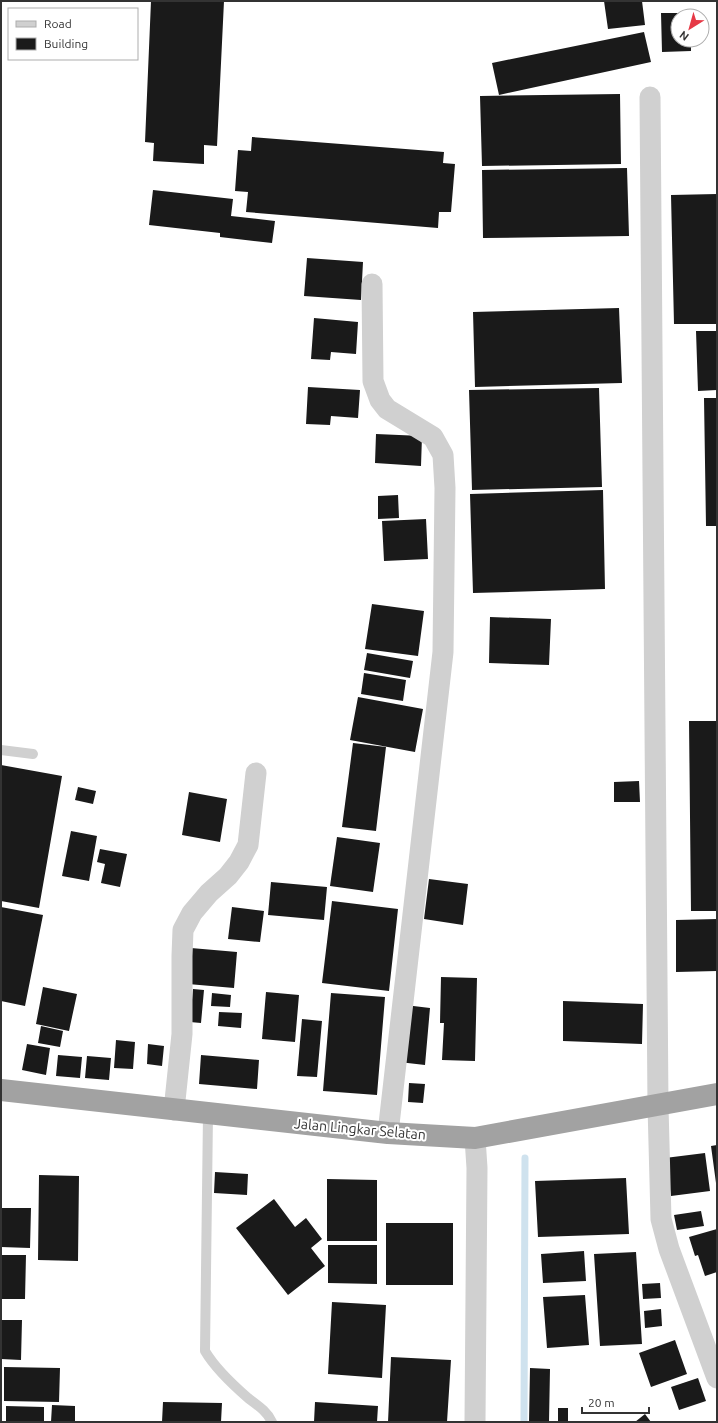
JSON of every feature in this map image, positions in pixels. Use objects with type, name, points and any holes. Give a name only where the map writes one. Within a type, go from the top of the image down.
[{"type":"highway","name":"Jalan Lingkar Selatan","points":[[1,1090],[388,1133],[475,1138],[658,1106],[717,1094]]},
{"type":"street","points":[[650,98],[658,1106],[661,1219],[669,1249],[717,1378]]},
{"type":"street","points":[[372,284],[373,381],[376,393],[387,409],[433,437],[443,455],[445,488],[443,652],[388,1133]]},
{"type":"street","points":[[174,1110],[182,1034],[182,956],[184,930],[192,913],[209,893],[228,876],[239,862],[248,845],[256,773]]},
{"type":"street","points":[[475,1138],[477,1168],[475,1422]]},
{"type":"lane","points":[[1,750],[33,754]]},
{"type":"lane","points":[[208,1114],[205,1351],[210,1360],[242,1392],[260,1406],[272,1422]]},
{"type":"building","points":[[151,1],[224,1],[217,146],[204,145],[204,164],[153,161],[154,143],[145,142]]},
{"type":"building","points":[[604,1],[642,1],[645,25],[608,29]]},
{"type":"building","points":[[661,13],[670,13],[670,48],[691,48],[691,51],[662,52]]},
{"type":"building","points":[[644,32],[651,62],[499,95],[492,63]]},
{"type":"building","points":[[620,94],[621,164],[482,166],[480,96]]},
{"type":"building","points":[[252,137],[444,152],[443,163],[455,164],[451,212],[439,212],[438,228],[246,212],[248,192],[235,191],[238,150],[251,151]]},
{"type":"building","points":[[627,168],[629,236],[483,238],[482,170]]},
{"type":"building","points":[[153,190],[233,199],[231,216],[275,221],[272,243],[220,237],[220,233],[149,225]]},
{"type":"building","points":[[717,194],[717,324],[674,324],[671,195]]},
{"type":"building","points":[[307,258],[363,262],[361,300],[304,296]]},
{"type":"building","points":[[619,308],[622,383],[475,387],[473,312]]},
{"type":"building","points":[[314,318],[358,322],[356,354],[331,352],[330,360],[311,359]]},
{"type":"building","points":[[696,331],[717,331],[717,390],[698,391]]},
{"type":"building","points":[[308,387],[360,390],[358,418],[331,416],[330,425],[306,424]]},
{"type":"building","points":[[599,388],[602,487],[472,490],[469,390]]},
{"type":"building","points":[[704,398],[717,398],[717,526],[706,526]]},
{"type":"building","points":[[376,434],[422,436],[421,466],[375,463]]},
{"type":"building","points":[[603,490],[605,589],[473,593],[470,494]]},
{"type":"building","points":[[398,495],[399,518],[378,519],[378,496]]},
{"type":"building","points":[[426,519],[428,559],[384,561],[382,521]]},
{"type":"building","points":[[372,604],[424,611],[418,656],[365,649]]},
{"type":"building","points":[[490,617],[551,619],[549,665],[489,663]]},
{"type":"building","points":[[367,653],[413,661],[410,678],[364,670]]},
{"type":"building","points":[[364,673],[406,680],[403,701],[361,694]]},
{"type":"building","points":[[358,697],[423,709],[415,752],[350,740]]},
{"type":"building","points":[[689,721],[717,721],[717,911],[691,911]]},
{"type":"building","points":[[353,743],[386,747],[376,831],[342,827]]},
{"type":"building","points":[[1,765],[62,776],[39,908],[1,901]]},
{"type":"building","points":[[639,781],[640,802],[614,802],[614,782]]},
{"type":"building","points":[[78,787],[96,791],[93,804],[75,800]]},
{"type":"building","points":[[189,792],[227,799],[220,842],[182,835]]},
{"type":"building","points":[[71,831],[97,836],[89,881],[62,876]]},
{"type":"building","points":[[337,837],[380,843],[373,892],[330,886]]},
{"type":"building","points":[[100,849],[127,854],[120,887],[101,883],[105,864],[97,862]]},
{"type":"building","points":[[429,879],[468,884],[463,925],[424,919]]},
{"type":"building","points":[[271,882],[327,887],[324,920],[268,915]]},
{"type":"building","points":[[332,901],[398,909],[389,991],[322,983]]},
{"type":"building","points":[[1,907],[43,915],[25,1006],[1,1001]]},
{"type":"building","points":[[232,907],[264,911],[260,942],[228,939]]},
{"type":"building","points":[[717,919],[717,971],[676,972],[676,920]]},
{"type":"building","points":[[191,948],[237,952],[234,988],[188,984]]},
{"type":"building","points":[[441,977],[477,978],[475,1061],[442,1060],[444,1023],[440,1023]]},
{"type":"building","points":[[43,987],[77,994],[69,1031],[36,1024]]},
{"type":"building","points":[[193,989],[204,990],[201,1023],[190,1022]]},
{"type":"building","points":[[266,992],[299,995],[295,1042],[262,1039]]},
{"type":"building","points":[[212,993],[231,995],[230,1007],[211,1006]]},
{"type":"building","points":[[331,993],[385,997],[377,1095],[323,1091]]},
{"type":"building","points":[[563,1001],[643,1004],[642,1044],[563,1041]]},
{"type":"building","points":[[405,1005],[430,1008],[425,1065],[399,1062]]},
{"type":"building","points":[[219,1012],[242,1013],[241,1028],[218,1026]]},
{"type":"building","points":[[302,1019],[322,1021],[317,1077],[297,1076]]},
{"type":"building","points":[[41,1026],[63,1031],[60,1047],[38,1043]]},
{"type":"building","points":[[116,1040],[135,1042],[133,1069],[114,1068]]},
{"type":"building","points":[[27,1044],[50,1048],[46,1075],[22,1070]]},
{"type":"building","points":[[148,1044],[164,1046],[162,1066],[147,1064]]},
{"type":"building","points":[[58,1055],[82,1057],[80,1078],[56,1076]]},
{"type":"building","points":[[201,1055],[259,1060],[257,1089],[199,1084]]},
{"type":"building","points":[[87,1056],[111,1058],[109,1080],[85,1078]]},
{"type":"building","points":[[409,1083],[425,1084],[423,1103],[408,1102]]},
{"type":"building","points":[[717,1145],[717,1183],[716,1183],[711,1146]]},
{"type":"building","points":[[705,1153],[710,1191],[671,1196],[665,1158]]},
{"type":"building","points":[[215,1172],[248,1174],[247,1195],[214,1193]]},
{"type":"building","points":[[39,1175],[79,1176],[78,1261],[38,1260]]},
{"type":"building","points":[[626,1178],[629,1234],[538,1237],[535,1181]]},
{"type":"building","points":[[327,1179],[377,1180],[377,1241],[327,1241]]},
{"type":"building","points":[[274,1199],[295,1227],[306,1218],[322,1239],[311,1248],[325,1266],[288,1295],[236,1228]]},
{"type":"building","points":[[1,1208],[31,1208],[30,1248],[1,1247]]},
{"type":"building","points":[[701,1211],[704,1226],[677,1230],[674,1215]]},
{"type":"building","points":[[386,1223],[453,1223],[453,1285],[386,1285]]},
{"type":"building","points":[[717,1229],[717,1272],[705,1276],[698,1255],[695,1256],[689,1237]]},
{"type":"building","points":[[328,1245],[377,1245],[377,1284],[328,1283]]},
{"type":"building","points":[[584,1251],[586,1281],[543,1283],[541,1254]]},
{"type":"building","points":[[636,1252],[642,1344],[600,1346],[594,1254]]},
{"type":"building","points":[[1,1255],[26,1255],[25,1299],[1,1299]]},
{"type":"building","points":[[660,1283],[661,1298],[643,1299],[642,1284]]},
{"type":"building","points":[[585,1295],[589,1345],[547,1348],[543,1297]]},
{"type":"building","points":[[332,1302],[386,1305],[382,1378],[328,1374]]},
{"type":"building","points":[[661,1309],[662,1326],[645,1328],[644,1311]]},
{"type":"building","points":[[1,1320],[22,1320],[21,1360],[1,1359]]},
{"type":"building","points":[[675,1340],[687,1374],[651,1387],[639,1353]]},
{"type":"building","points":[[391,1357],[451,1360],[447,1422],[388,1422]]},
{"type":"building","points":[[4,1367],[60,1368],[59,1402],[4,1401]]},
{"type":"building","points":[[530,1368],[550,1369],[549,1422],[529,1422]]},
{"type":"building","points":[[698,1378],[706,1401],[679,1410],[671,1387]]},
{"type":"building","points":[[163,1402],[222,1403],[221,1422],[162,1422]]},
{"type":"building","points":[[315,1402],[378,1406],[377,1422],[314,1422]]},
{"type":"building","points":[[52,1405],[75,1406],[75,1422],[51,1422]]},
{"type":"building","points":[[6,1406],[44,1407],[44,1422],[6,1422]]},
{"type":"building","points":[[558,1408],[568,1408],[568,1422],[558,1422]]},
{"type":"building","points":[[645,1414],[651,1422],[635,1422]]},
{"type":"waterway","points":[[524,1422],[525,1158]]}]
